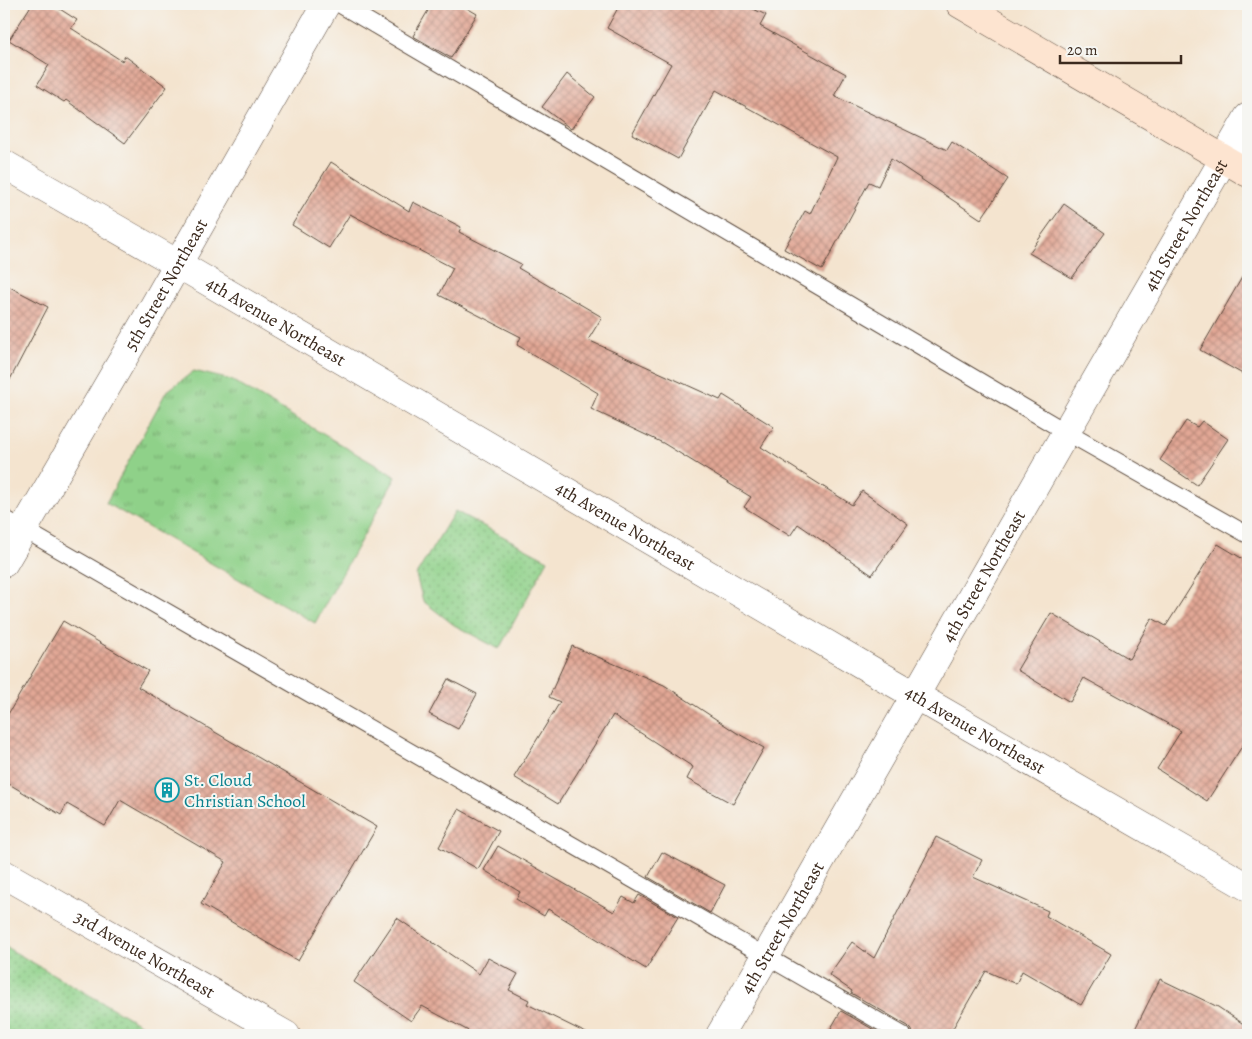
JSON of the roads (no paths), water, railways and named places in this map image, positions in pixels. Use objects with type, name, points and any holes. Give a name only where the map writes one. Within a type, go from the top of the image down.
[{"type":"street","name":"5th Street Northeast","points":[[4,563],[14,524],[178,264],[326,4]]},
{"type":"street","points":[[960,4],[1248,172]]},
{"type":"street","name":"4th Street Northeast","points":[[720,1035],[1248,117]]},
{"type":"street","name":"4th Avenue Northeast","points":[[4,164],[914,695],[1248,886]]},
{"type":"street","name":"3rd Avenue Northeast","points":[[4,874],[286,1035]]},
{"type":"lane","points":[[339,4],[1066,432],[1248,535]]},
{"type":"lane","points":[[14,524],[903,1035]]},
{"type":"place","name":"St. Cloud Christian School","points":[[167,790]]}]
